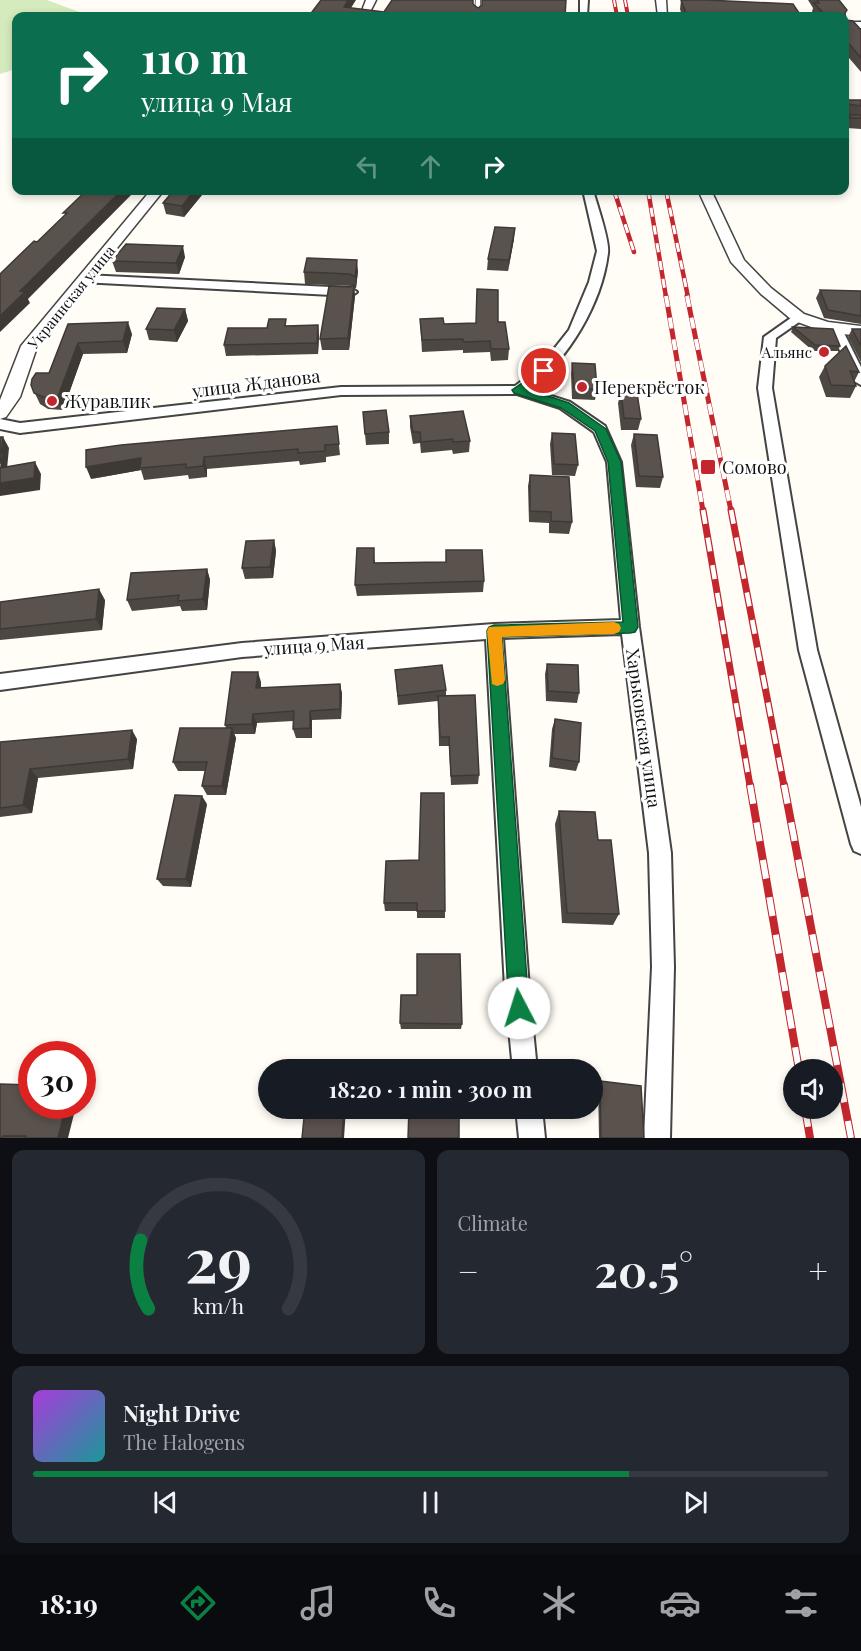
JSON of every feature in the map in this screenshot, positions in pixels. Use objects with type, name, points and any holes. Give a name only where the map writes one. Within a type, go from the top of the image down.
[{"type":"street","name":"Украинская улица","points":[[0,413],[11,397],[29,346],[154,195]]},
{"type":"street","points":[[518,390],[544,371],[575,331],[595,282],[603,251],[589,195]]},
{"type":"street","points":[[706,195],[738,262],[766,291],[798,316],[836,328],[861,332]]},
{"type":"street","points":[[85,279],[351,292]]},
{"type":"street","points":[[798,316],[770,337],[765,388],[808,650],[861,844]]},
{"type":"street","points":[[836,328],[861,381]]},
{"type":"street","name":"улица Жданова","points":[[0,424],[20,428],[341,391],[518,390]]},
{"type":"street","name":"Харьковская улица","points":[[518,390],[565,405],[600,429],[614,462],[630,627],[660,853],[663,967],[657,1138]]},
{"type":"street","name":"улица 9 Мая","points":[[0,681],[242,650],[494,631],[630,627]]},
{"type":"street","points":[[494,631],[517,988],[524,1059]]},
{"type":"street","points":[[530,1119],[532,1138]]},
{"type":"green space","points":[[0,0],[47,0],[79,12],[12,12],[12,70],[0,74]]},
{"type":"building","points":[[321,0],[348,0],[344,7],[384,12],[312,12]]},
{"type":"building","points":[[392,0],[473,0],[473,4],[478,8],[482,5],[482,0],[566,0],[565,12],[384,12]]},
{"type":"building","points":[[681,0],[793,4],[798,12],[686,12]]},
{"type":"building","points":[[817,0],[839,0],[847,10],[846,12],[822,12],[814,3],[819,3]]},
{"type":"building","points":[[849,20],[853,21],[861,30],[861,58],[849,44]]},
{"type":"building","points":[[849,100],[861,100],[861,106],[849,104]]},
{"type":"building","points":[[849,115],[861,115],[861,118],[850,118]]},
{"type":"building","points":[[82,195],[117,195],[20,291],[25,292],[0,316],[0,274],[67,213],[63,213]]},
{"type":"building","points":[[170,195],[191,195],[182,206],[163,203]]},
{"type":"building","points":[[495,227],[515,228],[509,260],[488,259]]},
{"type":"building","points":[[126,244],[183,246],[176,263],[112,261]]},
{"type":"building","points":[[307,258],[357,260],[355,277],[350,274],[304,272]]},
{"type":"building","points":[[354,285],[348,338],[320,339],[329,286],[350,287]]},
{"type":"building","points":[[477,289],[498,290],[498,322],[505,322],[509,349],[491,349],[490,341],[422,340],[420,319],[443,318],[444,324],[476,323]]},
{"type":"building","points":[[820,290],[861,291],[861,316],[828,310]]},
{"type":"building","points":[[157,308],[185,309],[174,330],[146,329]]},
{"type":"building","points":[[269,319],[286,319],[285,326],[318,325],[317,343],[224,345],[228,328],[267,328]]},
{"type":"building","points":[[128,322],[123,341],[78,343],[57,399],[34,393],[31,385],[32,379],[36,373],[49,373],[68,324]]},
{"type":"building","points":[[793,327],[833,329],[840,346],[815,345]]},
{"type":"building","points":[[852,329],[861,329],[861,346]]},
{"type":"building","points":[[846,346],[859,372],[850,371],[856,386],[831,385],[825,366]]},
{"type":"building","points":[[572,363],[595,364],[597,389],[574,388]]},
{"type":"building","points":[[621,392],[637,393],[641,419],[624,418]]},
{"type":"building","points":[[386,410],[389,432],[365,434],[363,412]]},
{"type":"building","points":[[463,411],[470,441],[453,442],[453,439],[421,442],[420,432],[413,432],[410,416]]},
{"type":"building","points":[[337,426],[339,444],[325,445],[325,451],[298,453],[298,449],[204,457],[203,466],[186,468],[186,464],[140,468],[141,458],[86,467],[86,450]]},
{"type":"building","points":[[552,433],[575,434],[578,465],[554,464]]},
{"type":"building","points":[[634,434],[657,435],[663,477],[639,476]]},
{"type":"building","points":[[0,437],[3,437],[0,464]]},
{"type":"building","points":[[35,462],[34,478],[0,483],[0,468]]},
{"type":"building","points":[[530,475],[569,477],[572,522],[551,521],[551,512],[530,511]]},
{"type":"building","points":[[274,540],[270,567],[242,568],[246,541]]},
{"type":"building","points":[[357,548],[374,548],[374,563],[446,562],[446,550],[482,550],[484,581],[355,585]]},
{"type":"building","points":[[207,569],[203,599],[178,601],[179,595],[127,600],[131,573]]},
{"type":"building","points":[[99,589],[96,619],[0,629],[0,602]]},
{"type":"building","points":[[547,664],[578,665],[579,693],[548,691]]},
{"type":"building","points":[[442,665],[446,690],[398,696],[395,670]]},
{"type":"building","points":[[232,672],[258,672],[256,688],[340,684],[340,709],[310,711],[310,728],[293,729],[294,711],[253,714],[252,724],[225,725]]},
{"type":"building","points":[[475,695],[479,775],[451,776],[449,737],[440,737],[438,696]]},
{"type":"building","points":[[555,719],[581,723],[579,762],[552,758]]},
{"type":"building","points":[[180,728],[232,728],[222,786],[202,786],[207,762],[173,762]]},
{"type":"building","points":[[132,730],[128,759],[30,769],[23,805],[0,808],[0,742]]},
{"type":"building","points":[[421,793],[444,793],[445,911],[417,911],[417,903],[384,903],[386,861],[419,860]]},
{"type":"building","points":[[175,795],[202,796],[186,879],[157,879]]},
{"type":"building","points":[[559,811],[595,812],[598,840],[611,840],[619,914],[567,913]]},
{"type":"building","points":[[417,954],[460,954],[462,1024],[400,1023],[401,995],[417,995]]},
{"type":"building","points":[[603,1081],[641,1086],[644,1138],[601,1138]]},
{"type":"building","points":[[0,1084],[18,1085],[18,1119],[63,1119],[58,1138],[3,1136],[0,1138]]},
{"type":"building","points":[[304,1119],[343,1119],[342,1138],[302,1138]]},
{"type":"building","points":[[409,1119],[459,1119],[459,1138],[408,1138]]},
{"type":"railway","points":[[614,0],[616,12]]},
{"type":"railway","points":[[625,0],[627,12]]},
{"type":"railway","points":[[616,195],[634,252]]},
{"type":"railway","points":[[649,195],[666,297]]},
{"type":"railway","points":[[667,195],[688,297]]},
{"type":"railway","points":[[666,296],[703,511]]},
{"type":"railway","points":[[687,296],[731,511]]},
{"type":"railway","points":[[703,510],[750,786]]},
{"type":"railway","points":[[731,510],[784,786]]},
{"type":"railway","points":[[750,785],[797,1059]]},
{"type":"railway","points":[[784,785],[851,1138]]},
{"type":"railway","points":[[807,1119],[810,1138]]},
{"type":"slow traffic","points":[[497,680],[494,631],[614,628]]},
{"type":"place","name":"Альянс","points":[[824,352]]},
{"type":"place","name":"Перекрёсток","points":[[582,387]]},
{"type":"place","name":"Журавлик","points":[[52,401]]},
{"type":"place","name":"Сомово","points":[[708,467]]},
{"type":"route","points":[[519,1008],[494,631],[630,627],[614,462],[600,429],[565,405],[518,390],[544,371]]}]
